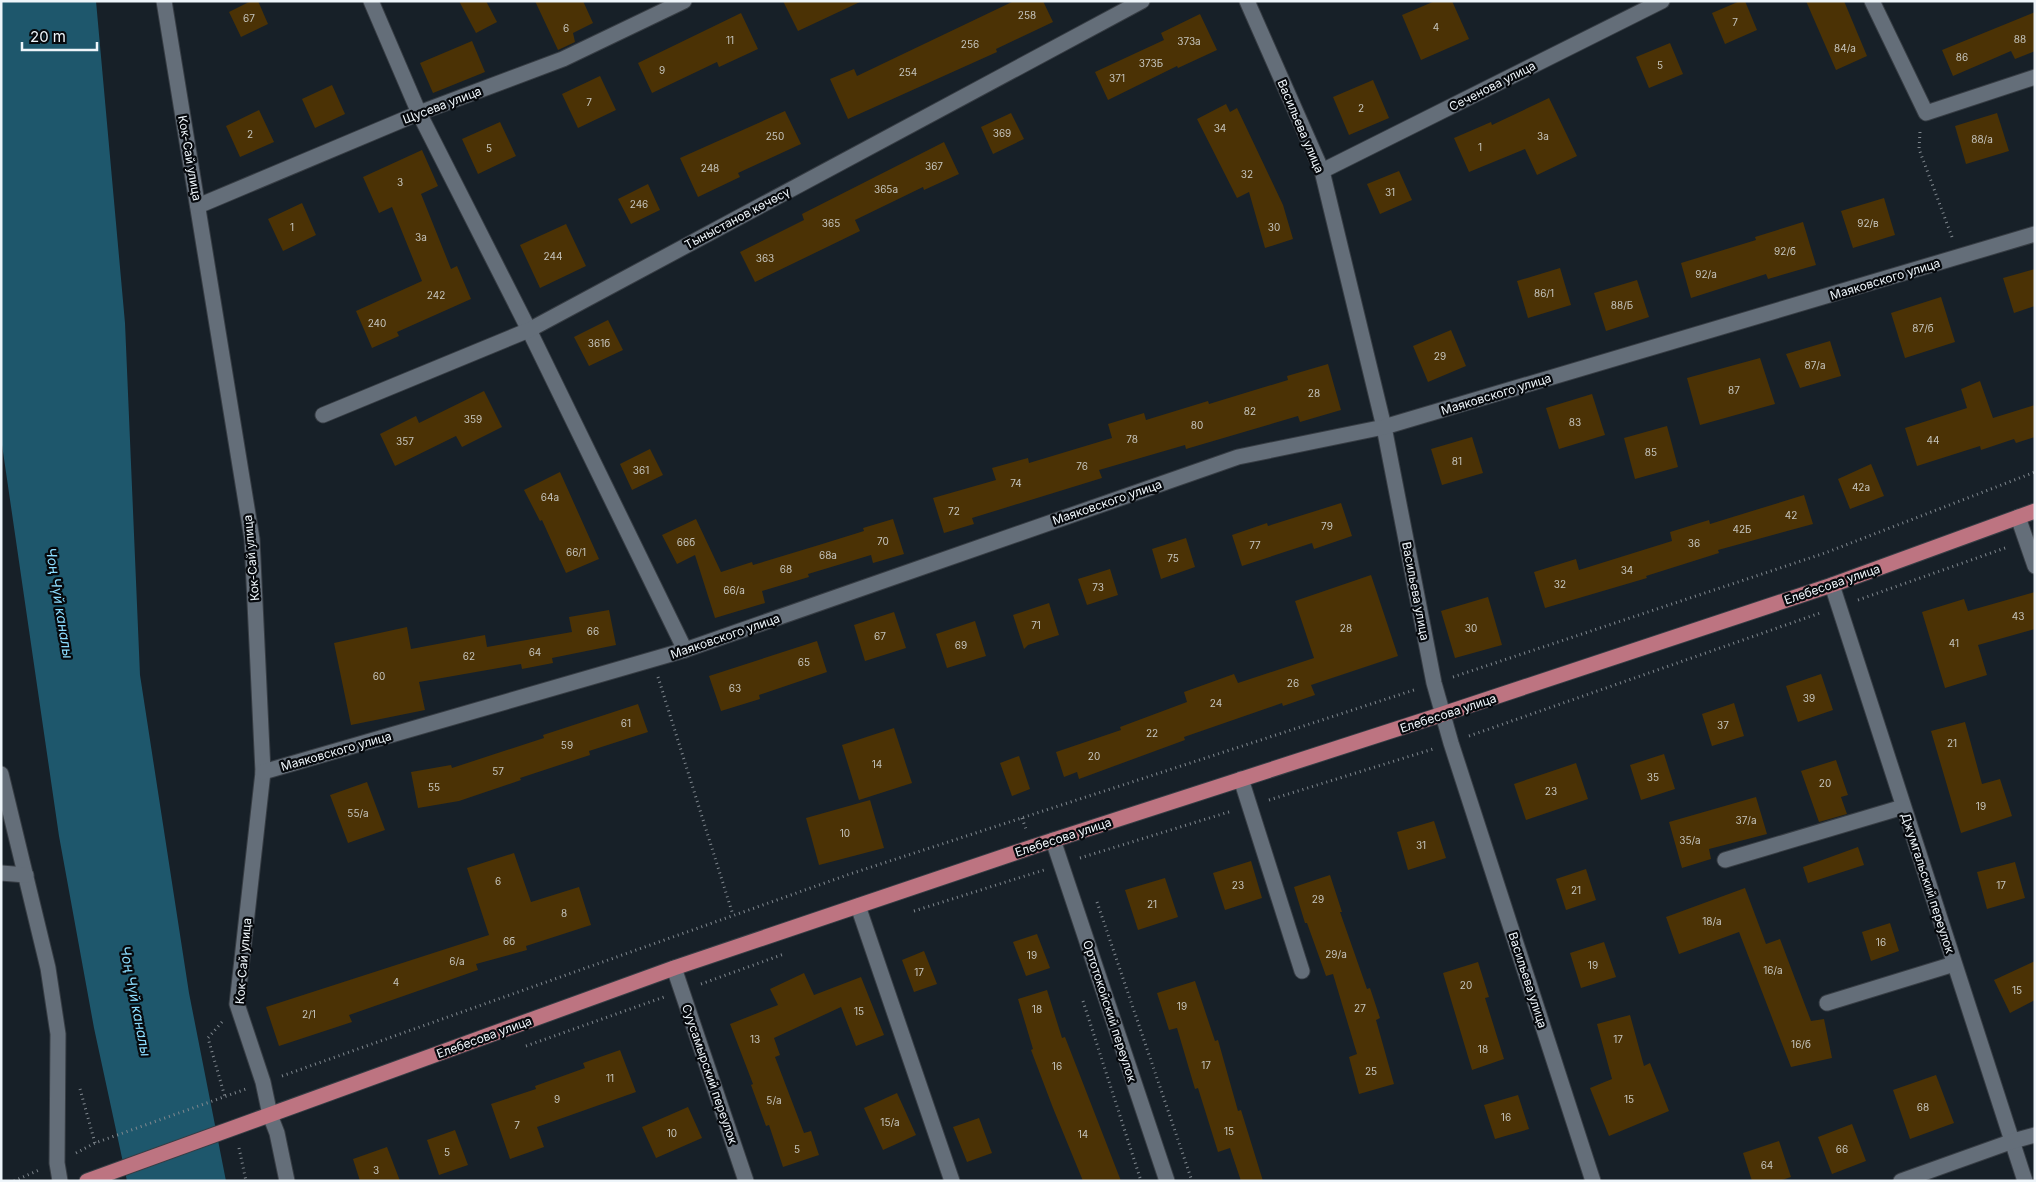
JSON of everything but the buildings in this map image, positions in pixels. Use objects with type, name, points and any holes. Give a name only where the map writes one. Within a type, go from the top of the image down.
[{"type":"main road","name":"Елебесова улица","points":[[87,1181],[674,968],[1053,840],[1443,714],[1832,585],[2035,511]]},
{"type":"street","name":"Кок-Сай улица","points":[[164,1],[252,539],[263,772],[236,1004],[263,1082],[287,1181]]},
{"type":"street","points":[[371,1],[420,113],[529,330],[685,650]]},
{"type":"street","name":"Щусева улица","points":[[198,206],[420,113],[563,59],[684,1]]},
{"type":"street","name":"Тыныстанов көчөсү","points":[[324,415],[529,330],[1142,1]]},
{"type":"street","name":"Васильева улица","points":[[1246,1],[1322,171],[1384,427],[1434,683],[1451,743],[1593,1181]]},
{"type":"street","name":"Сеченова улица","points":[[1322,171],[1662,1]]},
{"type":"street","points":[[1872,1],[1926,113],[2035,77]]},
{"type":"street","name":"Маяковского улица","points":[[263,772],[685,650],[1238,456],[1384,427],[2035,234]]},
{"type":"street","points":[[2018,517],[2035,566]]},
{"type":"street","name":"Джумгальский переулок","points":[[1832,585],[2025,1181]]},
{"type":"street","points":[[1,774],[48,968],[58,1034],[57,1163],[60,1181]]},
{"type":"street","points":[[1241,780],[1302,971]]},
{"type":"street","points":[[1726,860],[1903,807]]},
{"type":"street","name":"Ортотокойский переулок","points":[[1053,840],[1166,1181]]},
{"type":"street","points":[[1,873],[26,875]]},
{"type":"street","points":[[858,906],[952,1181]]},
{"type":"street","points":[[1827,1004],[1954,964]]},
{"type":"street","name":"Суусамырский переулок","points":[[674,968],[746,1181]]},
{"type":"street","points":[[1901,1181],[2035,1135]]},
{"type":"path","points":[[1926,113],[1921,123],[1919,149],[1958,257]]},
{"type":"path","points":[[14,1181],[95,1144],[263,1082],[850,874],[1825,553],[2035,472]]},
{"type":"path","points":[[911,912],[1451,743],[2026,541]]},
{"type":"path","points":[[653,659],[733,916]]},
{"type":"path","points":[[1022,818],[1044,880]]},
{"type":"path","points":[[1095,895],[1192,1181]]},
{"type":"path","points":[[522,1047],[792,952]]},
{"type":"path","points":[[1080,993],[1142,1181]]},
{"type":"path","points":[[208,1038],[225,1097]]},
{"type":"path","points":[[78,1083],[95,1144]]},
{"type":"path","points":[[233,1149],[246,1145]]},
{"type":"path","points":[[238,1147],[246,1181]]},
{"type":"water","name":"Чоң Чүй каналы","points":[[1,1],[96,1],[125,323],[140,675],[189,993],[226,1181],[127,1181],[94,1028],[59,836],[1,438]]}]
